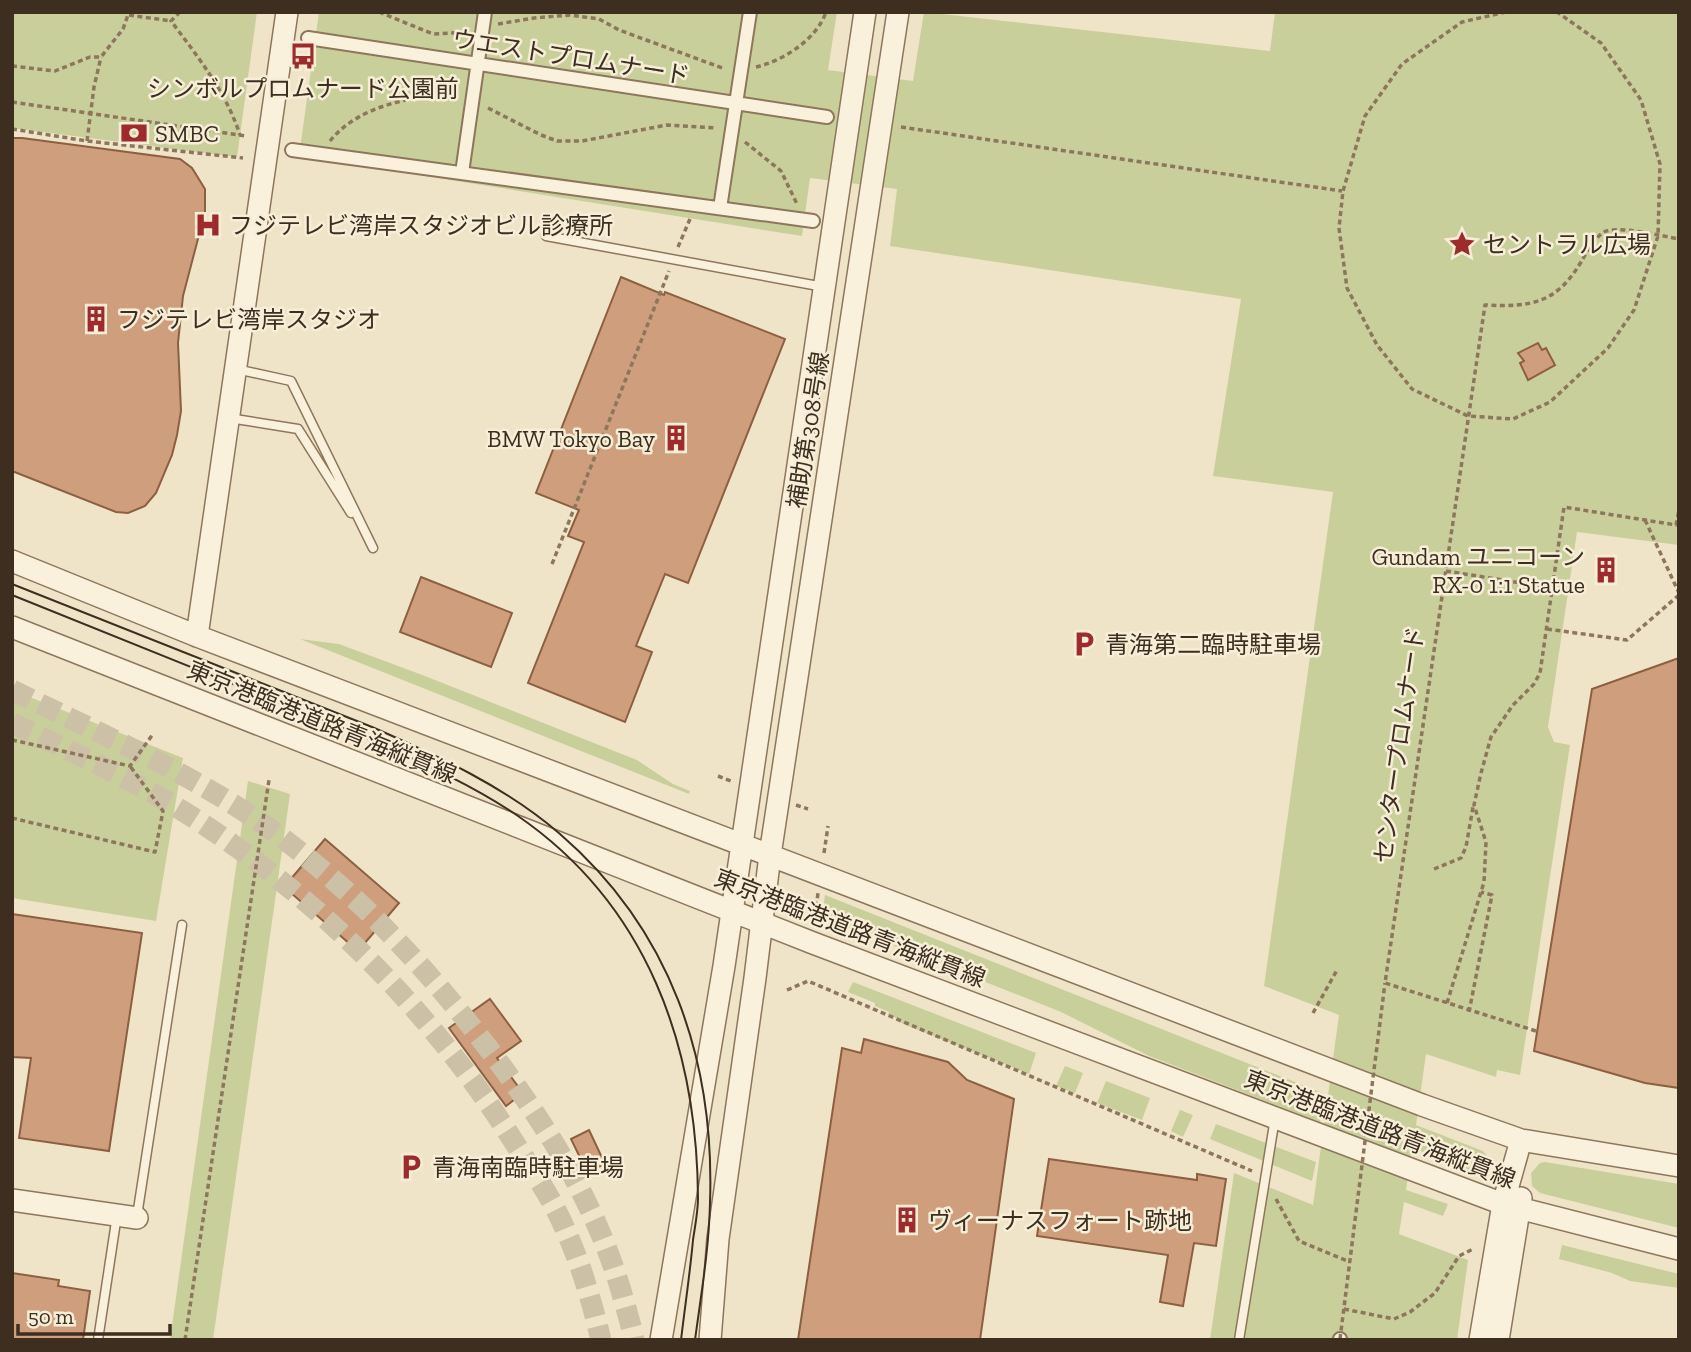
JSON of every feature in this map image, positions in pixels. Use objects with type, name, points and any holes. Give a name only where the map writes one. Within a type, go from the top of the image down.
[{"type":"street","points":[[197,636],[287,12]]},
{"type":"street","points":[[462,173],[485,12]]},
{"type":"street","points":[[720,208],[750,12]]},
{"type":"street","name":"補助第308号線","points":[[661,1340],[732,912],[865,12]]},
{"type":"street","name":"補助第308号線","points":[[710,1340],[718,1239],[770,855],[898,12]]},
{"type":"street","name":"ウエストプロムナード","points":[[308,38],[827,117]]},
{"type":"street","points":[[292,150],[813,221]]},
{"type":"street","name":"東京港臨港道路青海縦貫線","points":[[12,561],[197,636],[1422,1105],[1521,1140],[1679,1166]]},
{"type":"street","name":"東京港臨港道路青海縦貫線","points":[[12,627],[732,912],[1512,1207],[1679,1249]]},
{"type":"street","points":[[1498,1340],[1521,1140]]},
{"type":"street","points":[[12,1200],[127,1217]]},
{"type":"street","points":[[1480,1340],[1512,1207]]},
{"type":"lane","points":[[546,236],[824,287]]},
{"type":"lane","points":[[229,418],[299,429],[373,548],[291,381],[236,369]]},
{"type":"lane","points":[[98,1340],[127,1217],[182,925]]},
{"type":"lane","points":[[1239,1340],[1275,1117]]},
{"type":"path","points":[[171,21],[180,12]]},
{"type":"path","points":[[379,12],[433,34],[460,34],[482,27],[534,18],[570,15],[599,19],[618,30],[731,72],[769,64],[787,54],[810,37],[823,21],[826,12]]},
{"type":"path","points":[[1506,12],[1462,22],[1402,64],[1365,116],[1343,191],[1339,228],[1347,288],[1377,345],[1412,389],[1468,416],[1513,419],[1550,402],[1608,348],[1634,310],[1658,236],[1660,164],[1641,100],[1601,43],[1557,12]]},
{"type":"path","points":[[87,141],[101,57],[124,29],[129,14],[171,21],[217,85],[240,135]]},
{"type":"path","points":[[12,66],[55,71],[90,57],[101,57]]},
{"type":"path","points":[[320,153],[339,130],[376,108],[412,98],[459,94],[473,97],[489,108],[557,141],[582,141],[667,125],[716,128],[732,134],[758,151],[781,171],[797,205],[798,219]]},
{"type":"path","points":[[12,102],[246,136]]},
{"type":"path","points":[[901,127],[1343,191]]},
{"type":"path","points":[[12,129],[87,141],[243,158]]},
{"type":"path","points":[[552,564],[695,205]]},
{"type":"path","name":"センタープロムナード","points":[[1340,1340],[1385,984],[1485,305],[1518,306],[1548,298],[1569,282],[1593,242],[1605,231],[1620,230],[1658,236]]},
{"type":"path","points":[[1658,236],[1679,239]]},
{"type":"path","points":[[1434,869],[1461,858],[1466,847],[1491,737],[1540,673],[1564,507],[1676,524],[1679,510]]},
{"type":"path","points":[[1547,629],[1627,640],[1679,594],[1646,520]]},
{"type":"path","points":[[1446,571],[1552,588]]},
{"type":"path","points":[[130,766],[153,734]]},
{"type":"path","points":[[12,740],[130,766],[163,811],[155,852],[12,818]]},
{"type":"path","points":[[718,776],[731,781]]},
{"type":"path","points":[[185,1340],[269,780]]},
{"type":"path","points":[[794,805],[808,809]]},
{"type":"path","points":[[1447,1003],[1481,892],[1487,859],[1486,842],[1474,805]]},
{"type":"path","points":[[824,853],[828,826]]},
{"type":"path","points":[[815,915],[818,891]]},
{"type":"path","points":[[1469,1012],[1492,895],[1481,892]]},
{"type":"path","points":[[1313,1013],[1337,970]]},
{"type":"path","points":[[787,990],[808,981],[1264,1176],[1299,1241],[1350,1262]]},
{"type":"path","points":[[1385,984],[1536,1031]]},
{"type":"path","points":[[1344,1309],[1394,1319],[1410,1312],[1435,1293],[1459,1256],[1474,1249]]},
{"type":"green space","points":[[12,12],[257,12],[237,157],[12,128]]},
{"type":"green space","points":[[319,12],[837,12],[828,70],[913,81],[924,12],[1270,51],[1275,12],[1679,12],[1679,545],[1577,532],[1548,727],[1554,742],[1570,745],[1520,1075],[1497,1070],[1496,1077],[1426,1054],[1416,1125],[1483,1151],[1491,1160],[1486,1171],[1477,1173],[1412,1148],[1406,1190],[1448,1204],[1443,1216],[1404,1202],[1399,1234],[1468,1260],[1457,1340],[1210,1340],[1234,1173],[1313,1205],[1339,1015],[1264,986],[1333,492],[1213,476],[1241,299],[890,246],[897,189],[810,178],[802,236],[299,156]]},
{"type":"green space","points":[[300,639],[339,644],[637,760],[673,784],[690,791],[689,794]]},
{"type":"green space","points":[[12,690],[183,758],[156,921],[12,898]]},
{"type":"green space","points":[[248,781],[290,794],[213,1340],[170,1340]]},
{"type":"green space","points":[[825,895],[1325,1094],[1320,1122],[1149,1056],[1061,1012],[822,917]]},
{"type":"green space","points":[[853,982],[1036,1053],[1029,1074],[901,1023],[902,1020],[888,1015],[889,1012],[875,1006],[875,1003],[848,992]]},
{"type":"green space","points":[[1065,1066],[1083,1073],[1075,1093],[1056,1086]]},
{"type":"green space","points":[[1106,1081],[1150,1098],[1142,1120],[1097,1103]]},
{"type":"green space","points":[[1180,1110],[1193,1115],[1183,1137],[1171,1131]]},
{"type":"green space","points":[[1216,1124],[1316,1162],[1312,1181],[1210,1139]]},
{"type":"green space","points":[[1540,1163],[1679,1184],[1679,1228],[1540,1193],[1532,1186],[1531,1173]]},
{"type":"green space","points":[[1562,1245],[1679,1274],[1679,1288],[1630,1281],[1612,1273],[1559,1259]]},
{"type":"building","name":"フジテレビ湾岸スタジオ","points":[[12,138],[180,159],[192,168],[205,189],[205,212],[183,296],[178,343],[181,411],[177,435],[172,455],[156,493],[145,506],[128,513],[116,512],[12,471]]},
{"type":"building","points":[[621,277],[785,339],[688,583],[665,574],[636,646],[652,652],[625,722],[528,683],[584,542],[568,536],[579,510],[536,493]]},
{"type":"building","points":[[1538,343],[1542,350],[1546,348],[1555,365],[1528,380],[1520,363],[1524,361],[1518,353]]},
{"type":"building","points":[[421,577],[512,613],[491,667],[400,632]]},
{"type":"building","points":[[1679,658],[1679,1088],[1645,1083],[1534,1051],[1592,689]]},
{"type":"building","points":[[325,839],[399,903],[358,951],[284,887]]},
{"type":"building","points":[[12,914],[142,933],[109,1151],[19,1138],[31,1058],[12,1057]]},
{"type":"building","points":[[490,999],[521,1041],[497,1058],[523,1093],[506,1106],[449,1028]]},
{"type":"building","name":"ヴィーナスフォート跡地","points":[[864,1039],[948,1062],[967,1080],[1014,1099],[980,1340],[798,1340],[842,1048],[861,1053]]},
{"type":"building","points":[[589,1130],[605,1164],[587,1172],[571,1139]]},
{"type":"building","points":[[1049,1159],[1197,1180],[1197,1174],[1226,1179],[1216,1246],[1194,1243],[1183,1306],[1160,1302],[1168,1255],[1037,1236]]},
{"type":"building","points":[[12,1273],[59,1280],[58,1286],[90,1291],[83,1340],[12,1340]]},
{"type":"tunnel","points":[[12,690],[155,760],[225,799],[318,866],[394,938],[485,1044],[528,1102],[566,1163],[598,1226],[611,1259],[634,1340]]},
{"type":"tunnel","points":[[12,723],[131,782],[200,822],[291,889],[374,965],[448,1050],[482,1095],[541,1184],[560,1218],[576,1256],[601,1340]]},
{"type":"tram line","points":[[12,584],[372,727],[446,761],[494,787],[539,817],[598,871],[631,911],[657,955],[678,1000],[694,1048],[704,1098],[710,1150],[706,1255],[695,1340]]},
{"type":"tram line","points":[[12,595],[367,738],[444,774],[518,816],[563,852],[600,892],[631,936],[656,983],[675,1033],[688,1086],[695,1141],[698,1203],[681,1340]]},
{"type":"place","name":"シンボルプロムナード公園前","points":[[303,56]]},
{"type":"place","name":"SMBC","points":[[134,133]]},
{"type":"place","name":"フジテレビ湾岸スタジオビル診療所","points":[[208,225]]},
{"type":"place","name":"セントラル広場","points":[[1462,244]]},
{"type":"place","name":"フジテレビ湾岸スタジオ","points":[[96,319]]},
{"type":"place","name":"BMW Tokyo Bay","points":[[676,438]]},
{"type":"place","name":"Gundam ユニコーン RX-0 1:1 Statue","points":[[1606,570]]},
{"type":"place","name":"青海第二臨時駐車場","points":[[1084,644]]},
{"type":"place","name":"青海南臨時駐車場","points":[[411,1167]]},
{"type":"place","name":"ヴィーナスフォート跡地","points":[[907,1220]]}]
